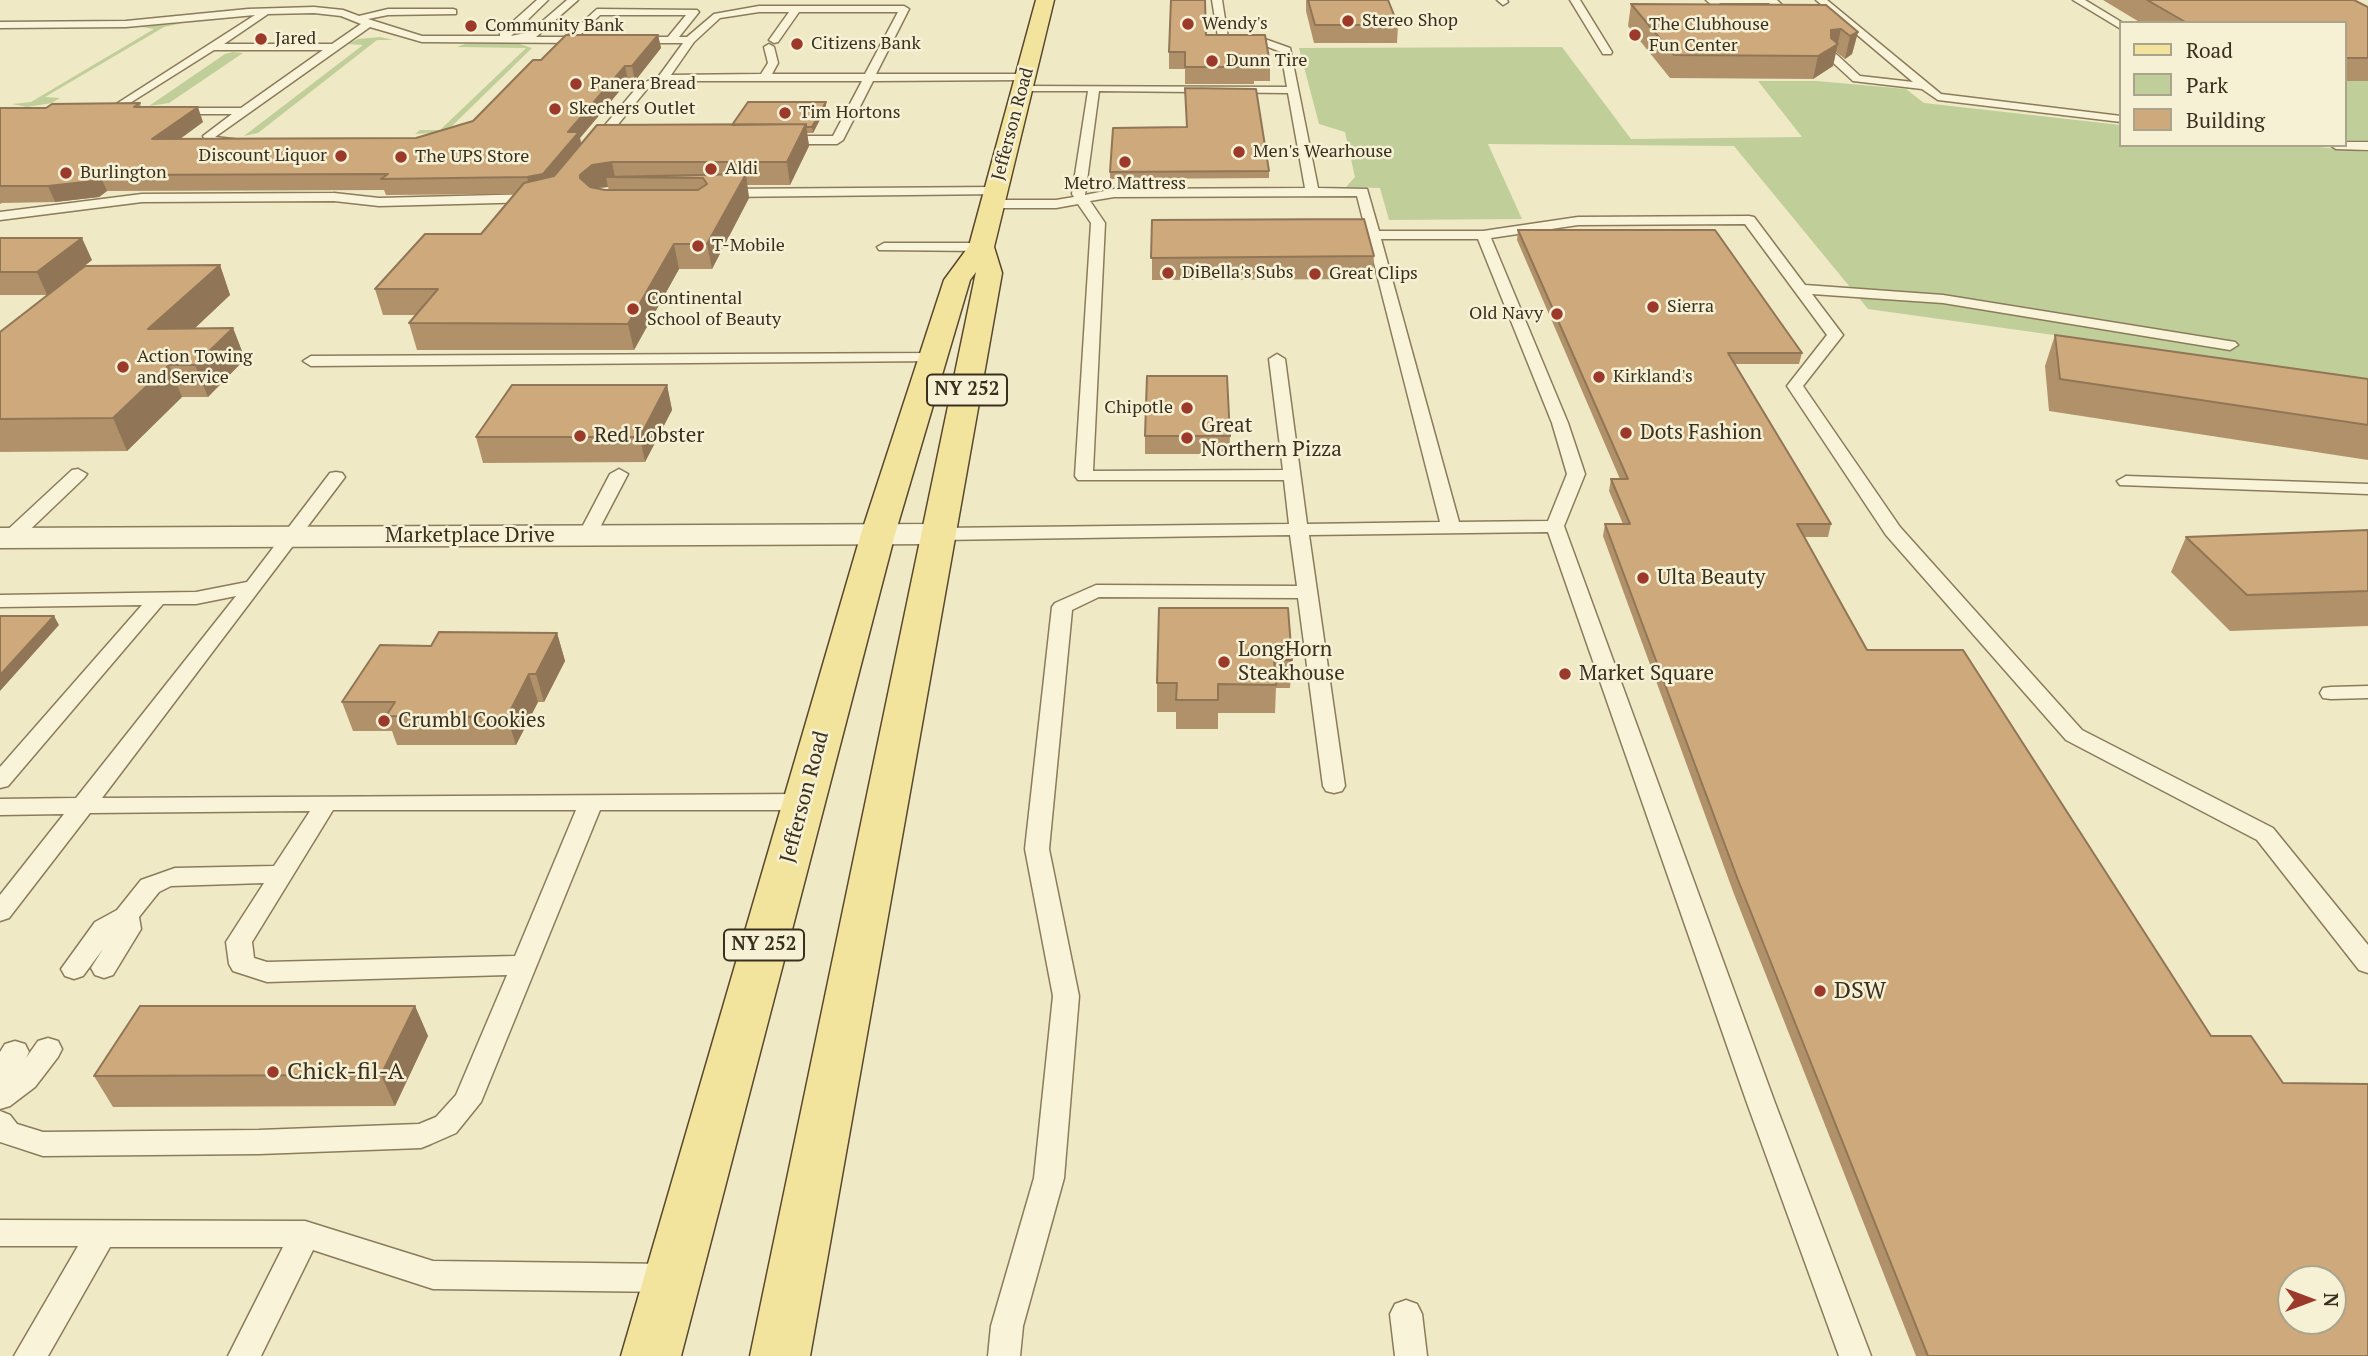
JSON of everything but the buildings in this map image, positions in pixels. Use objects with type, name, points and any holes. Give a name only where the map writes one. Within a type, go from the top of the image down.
[{"type":"main road","name":"Jefferson Road","points":[[650,1356],[878,534],[957,280],[981,247],[1045,0]]},
{"type":"main road","name":"Jefferson Road","points":[[780,1356],[989,273],[981,247]]},
{"type":"street","name":"Marketplace Drive","points":[[5,538],[939,534]]},
{"type":"lane","points":[[510,41],[504,35],[543,0]]},
{"type":"lane","points":[[510,41],[534,34],[573,0]]},
{"type":"lane","points":[[1217,0],[1223,41],[1259,40],[1286,50],[1312,192]]},
{"type":"lane","points":[[1575,0],[1607,52]]},
{"type":"lane","points":[[1711,0],[1771,0],[1788,16]]},
{"type":"lane","points":[[1711,0],[1727,16],[1751,16]]},
{"type":"lane","points":[[1821,0],[1938,97],[2120,119]]},
{"type":"lane","points":[[2078,0],[2120,25]]},
{"type":"lane","points":[[663,79],[690,40],[717,16],[759,9],[793,13]]},
{"type":"lane","points":[[731,26],[739,21],[793,13],[904,9],[837,141],[769,140]]},
{"type":"lane","points":[[133,110],[108,110],[267,10]]},
{"type":"lane","points":[[0,25],[126,24],[267,10],[314,10],[343,13],[413,36],[510,41],[594,40]]},
{"type":"lane","points":[[245,143],[212,141],[209,136],[335,47],[365,20],[388,12],[453,12],[429,31],[413,36]]},
{"type":"lane","points":[[569,40],[597,12],[694,12],[671,40]]},
{"type":"lane","points":[[764,78],[773,63],[771,43],[793,13]]},
{"type":"lane","points":[[1776,16],[1801,16]]},
{"type":"lane","points":[[1828,16],[1841,16]]},
{"type":"lane","points":[[620,40],[690,40],[712,33]]},
{"type":"lane","points":[[210,47],[335,47]]},
{"type":"lane","points":[[1832,56],[1857,79],[1924,86]]},
{"type":"lane","points":[[585,156],[643,87],[663,79],[871,78],[1024,82],[1094,88],[1294,90]]},
{"type":"lane","points":[[1094,88],[1078,194],[1098,223],[1084,476],[1291,475]]},
{"type":"lane","points":[[155,110],[244,111]]},
{"type":"lane","points":[[2347,145],[2368,146]]},
{"type":"lane","points":[[700,193],[994,198],[1056,204],[1114,193],[1362,192],[1451,527]]},
{"type":"lane","points":[[0,216],[142,198],[334,197],[379,202],[531,200],[552,195]]},
{"type":"lane","points":[[846,206],[914,199],[994,198]]},
{"type":"lane","points":[[1374,235],[1483,235],[1578,221],[1749,220],[1835,335],[1795,386],[1893,531],[2074,735],[2264,834],[2368,963]]},
{"type":"lane","points":[[1483,235],[1560,423],[1576,474],[1555,526],[1855,1356]]},
{"type":"lane","points":[[884,247],[981,247]]},
{"type":"lane","points":[[1800,289],[1943,299],[2230,345]]},
{"type":"lane","points":[[311,360],[933,358]]},
{"type":"lane","points":[[1277,359],[1297,529],[1334,786]]},
{"type":"lane","points":[[5,538],[78,474]]},
{"type":"lane","points":[[587,535],[619,474]]},
{"type":"lane","points":[[0,912],[336,477]]},
{"type":"lane","points":[[2126,481],[2368,489]]},
{"type":"lane","points":[[939,534],[1555,526]]},
{"type":"lane","points":[[0,601],[196,598],[254,586]]},
{"type":"lane","points":[[1004,1356],[1007,1326],[1049,1178],[1066,996],[1037,849],[1062,607],[1096,592],[1307,592]]},
{"type":"lane","points":[[0,781],[158,598]]},
{"type":"lane","points":[[2331,693],[2368,692]]},
{"type":"lane","points":[[0,807],[804,802]]},
{"type":"lane","points":[[326,803],[239,942],[242,964],[267,972],[524,965]]},
{"type":"lane","points":[[0,1123],[7,1132],[43,1144],[259,1143],[421,1136],[446,1125],[467,1102],[591,803]]},
{"type":"lane","points":[[74,969],[104,928],[126,916],[150,886],[163,879],[175,876],[282,874]]},
{"type":"lane","points":[[104,968],[128,929],[126,916]]},
{"type":"lane","points":[[0,1098],[24,1079],[48,1049]]},
{"type":"lane","points":[[0,1233],[305,1234],[433,1275],[672,1278]]},
{"type":"lane","points":[[30,1356],[102,1233]]},
{"type":"lane","points":[[244,1356],[305,1234]]},
{"type":"lane","points":[[1406,1314],[1411,1356]]},
{"type":"green space","points":[[183,23],[164,27],[45,97],[60,98],[52,103],[27,107],[12,104],[31,102],[154,29],[142,27]]},
{"type":"green space","points":[[380,37],[393,40],[377,40],[258,133],[244,136],[363,45],[348,44],[358,39]]},
{"type":"green space","points":[[465,44],[520,44],[532,48],[452,126],[434,133],[415,134],[420,130],[440,130],[526,48],[457,47]]},
{"type":"green space","points":[[1562,47],[1631,139],[1802,137],[1758,81],[1817,81],[1906,89],[1924,103],[2120,125],[2120,147],[2319,147],[2368,152],[2368,379],[1868,309],[1734,146],[1488,144],[1522,219],[1389,220],[1380,188],[1346,187],[1355,177],[1345,132],[1319,124],[1299,48]]},
{"type":"green space","points":[[243,53],[169,103],[149,106],[225,54]]},
{"type":"green space","points":[[2347,81],[2368,81],[2368,140],[2347,140]]},
{"type":"place","name":"Stereo Shop","points":[[1348,21]]},
{"type":"place","name":"Wendy's","points":[[1188,24]]},
{"type":"place","name":"Community Bank","points":[[471,26]]},
{"type":"place","name":"The Clubhouse Fun Center","points":[[1635,35]]},
{"type":"place","name":"Jared","points":[[261,39]]},
{"type":"place","name":"Citizens Bank","points":[[797,44]]},
{"type":"place","name":"Dunn Tire","points":[[1212,61]]},
{"type":"place","name":"Panera Bread","points":[[576,84]]},
{"type":"place","name":"Skechers Outlet","points":[[555,109]]},
{"type":"place","name":"Tim Hortons","points":[[785,113]]},
{"type":"place","name":"Men's Wearhouse","points":[[1239,152]]},
{"type":"place","name":"Discount Liquor","points":[[341,156]]},
{"type":"place","name":"The UPS Store","points":[[401,157]]},
{"type":"place","name":"Metro Mattress","points":[[1125,162]]},
{"type":"place","name":"Aldi","points":[[711,169]]},
{"type":"place","name":"Burlington","points":[[66,173]]},
{"type":"place","name":"T-Mobile","points":[[698,246]]},
{"type":"place","name":"DiBella's Subs","points":[[1168,273]]},
{"type":"place","name":"Great Clips","points":[[1315,274]]},
{"type":"place","name":"Sierra","points":[[1653,307]]},
{"type":"place","name":"Continental School of Beauty","points":[[633,309]]},
{"type":"place","name":"Old Navy","points":[[1557,314]]},
{"type":"place","name":"Action Towing and Service","points":[[123,367]]},
{"type":"place","name":"Kirkland's","points":[[1599,377]]},
{"type":"place","name":"Chipotle","points":[[1187,408]]},
{"type":"place","name":"Dots Fashion","points":[[1626,433]]},
{"type":"place","name":"Red Lobster","points":[[580,436]]},
{"type":"place","name":"Great Northern Pizza","points":[[1187,438]]},
{"type":"place","name":"Ulta Beauty","points":[[1643,578]]},
{"type":"place","name":"LongHorn Steakhouse","points":[[1224,662]]},
{"type":"place","name":"Market Square","points":[[1565,674]]},
{"type":"place","name":"Crumbl Cookies","points":[[384,721]]},
{"type":"place","name":"DSW","points":[[1820,991]]},
{"type":"place","name":"Chick-fil-A","points":[[273,1072]]}]
